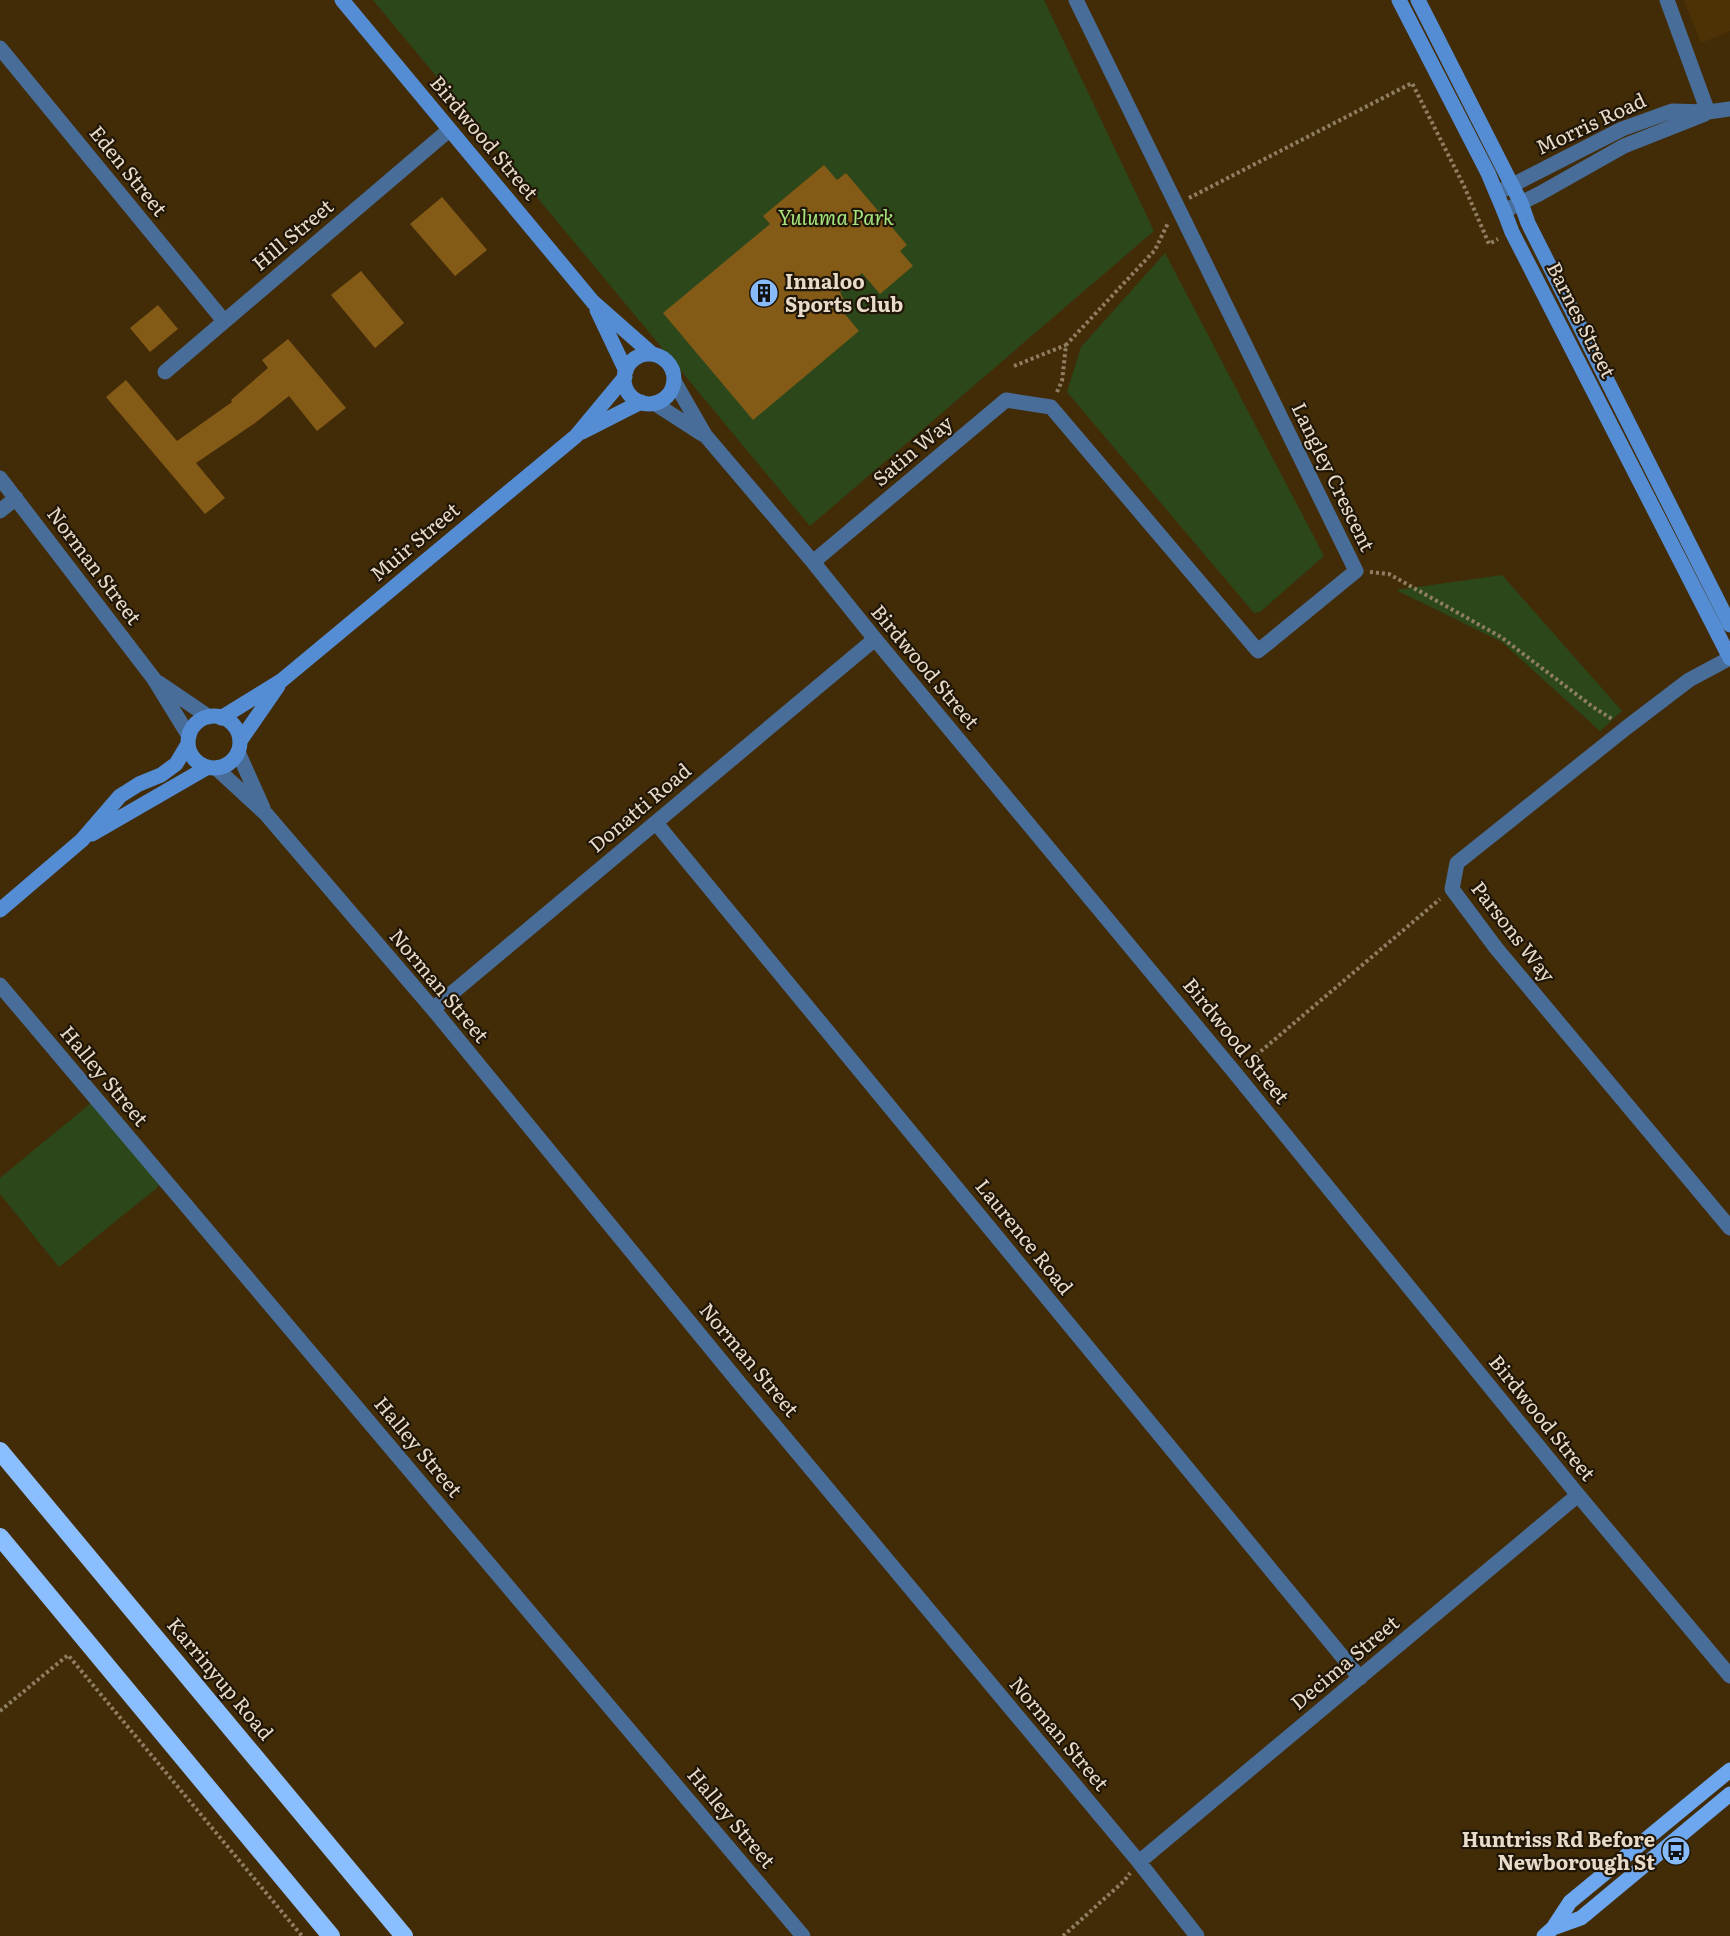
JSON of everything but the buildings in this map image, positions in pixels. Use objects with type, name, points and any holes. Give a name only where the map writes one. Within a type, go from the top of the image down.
[{"type":"highway","name":"Karrinyup Road","points":[[0,1451],[404,1936]]},
{"type":"highway","points":[[0,1537],[331,1936]]},
{"type":"main road","points":[[1552,1934],[1570,1902],[1730,1770]]},
{"type":"main road","points":[[1552,1934],[1581,1918],[1730,1794]]},
{"type":"street","name":"Birdwood Street","points":[[342,0],[593,302],[652,354]]},
{"type":"street","name":"Langley Crescent","points":[[1051,407],[1258,651],[1356,571],[1076,0]]},
{"type":"street","name":"Barnes Street","points":[[1399,0],[1497,193],[1512,232],[1730,658]]},
{"type":"street","name":"Barnes Street","points":[[1418,0],[1730,625]]},
{"type":"street","points":[[1667,0],[1708,112]]},
{"type":"street","name":"Eden Street","points":[[0,48],[224,321]]},
{"type":"street","name":"Morris Road","points":[[1497,193],[1622,129],[1672,111],[1708,112],[1730,109]]},
{"type":"street","name":"Morris Road","points":[[1504,211],[1624,146],[1708,112]]},
{"type":"street","name":"Hill Street","points":[[165,372],[449,130]]},
{"type":"street","name":"Birdwood Street","points":[[593,302],[625,374]]},
{"type":"street","points":[[652,354],[668,363],[672,369],[674,381],[670,393],[660,402],[648,403],[630,395],[625,383],[625,374],[633,360],[652,354]]},
{"type":"street","name":"Muir Street","points":[[215,717],[281,681],[576,436],[625,374]]},
{"type":"street","name":"Birdwood Street","points":[[674,381],[705,435],[813,562],[1235,1073],[1578,1495],[1730,1676]]},
{"type":"street","name":"Satin Way","points":[[813,562],[1006,400],[1051,407]]},
{"type":"street","name":"Birdwood Street","points":[[648,403],[705,435]]},
{"type":"street","name":"Muir Street","points":[[576,436],[648,403]]},
{"type":"street","name":"Norman Street","points":[[0,478],[154,679],[189,740]]},
{"type":"street","points":[[0,511],[16,498]]},
{"type":"street","name":"Donatti Road","points":[[433,1009],[875,639]]},
{"type":"street","name":"Parsons Way","points":[[1730,658],[1689,680],[1457,863],[1452,889],[1496,948],[1730,1228]]},
{"type":"street","name":"Norman Street","points":[[154,679],[215,717]]},
{"type":"street","name":"Muir Street","points":[[239,746],[281,681]]},
{"type":"street","points":[[0,910],[82,840],[120,796],[161,775],[176,764],[196,724],[215,717],[236,729],[239,746],[229,763],[212,768],[82,840]]},
{"type":"street","points":[[189,740],[194,758],[212,768]]},
{"type":"street","name":"Norman Street","points":[[239,746],[266,814]]},
{"type":"street","name":"Norman Street","points":[[212,768],[266,814],[433,1009],[744,1388],[1139,1862],[1197,1936]]},
{"type":"street","name":"Laurence Road","points":[[656,823],[1360,1678]]},
{"type":"street","name":"Halley Street","points":[[0,985],[803,1936]]},
{"type":"street","name":"Decima Street","points":[[1139,1862],[1578,1495]]},
{"type":"path","points":[[1014,366],[1066,345],[1155,250],[1177,204],[1412,83],[1464,186],[1489,244]]},
{"type":"path","points":[[1051,407],[1062,381],[1066,345]]},
{"type":"path","points":[[1356,571],[1389,574],[1501,637],[1593,707],[1626,728]]},
{"type":"path","points":[[1235,1073],[1452,889]]},
{"type":"path","points":[[0,1711],[68,1655],[302,1936]]},
{"type":"path","points":[[1063,1936],[1124,1881],[1139,1862]]},
{"type":"shaded area","points":[[1684,0],[1730,0],[1730,31],[1701,43]]},
{"type":"green space","name":"Yuluma Park","points":[[373,0],[1044,0],[1154,231],[810,526]]},
{"type":"green space","points":[[1165,253],[1324,556],[1260,612],[1254,613],[1067,392],[1081,347]]},
{"type":"green space","points":[[1502,575],[1622,711],[1600,731],[1502,642],[1396,590]]},
{"type":"green space","points":[[96,1099],[159,1180],[158,1187],[59,1267],[0,1194],[0,1178]]},
{"type":"place","name":"Innaloo Sports Club","points":[[764,293]]},
{"type":"place","name":"Huntriss Rd Before Newborough St","points":[[1676,1851]]}]
